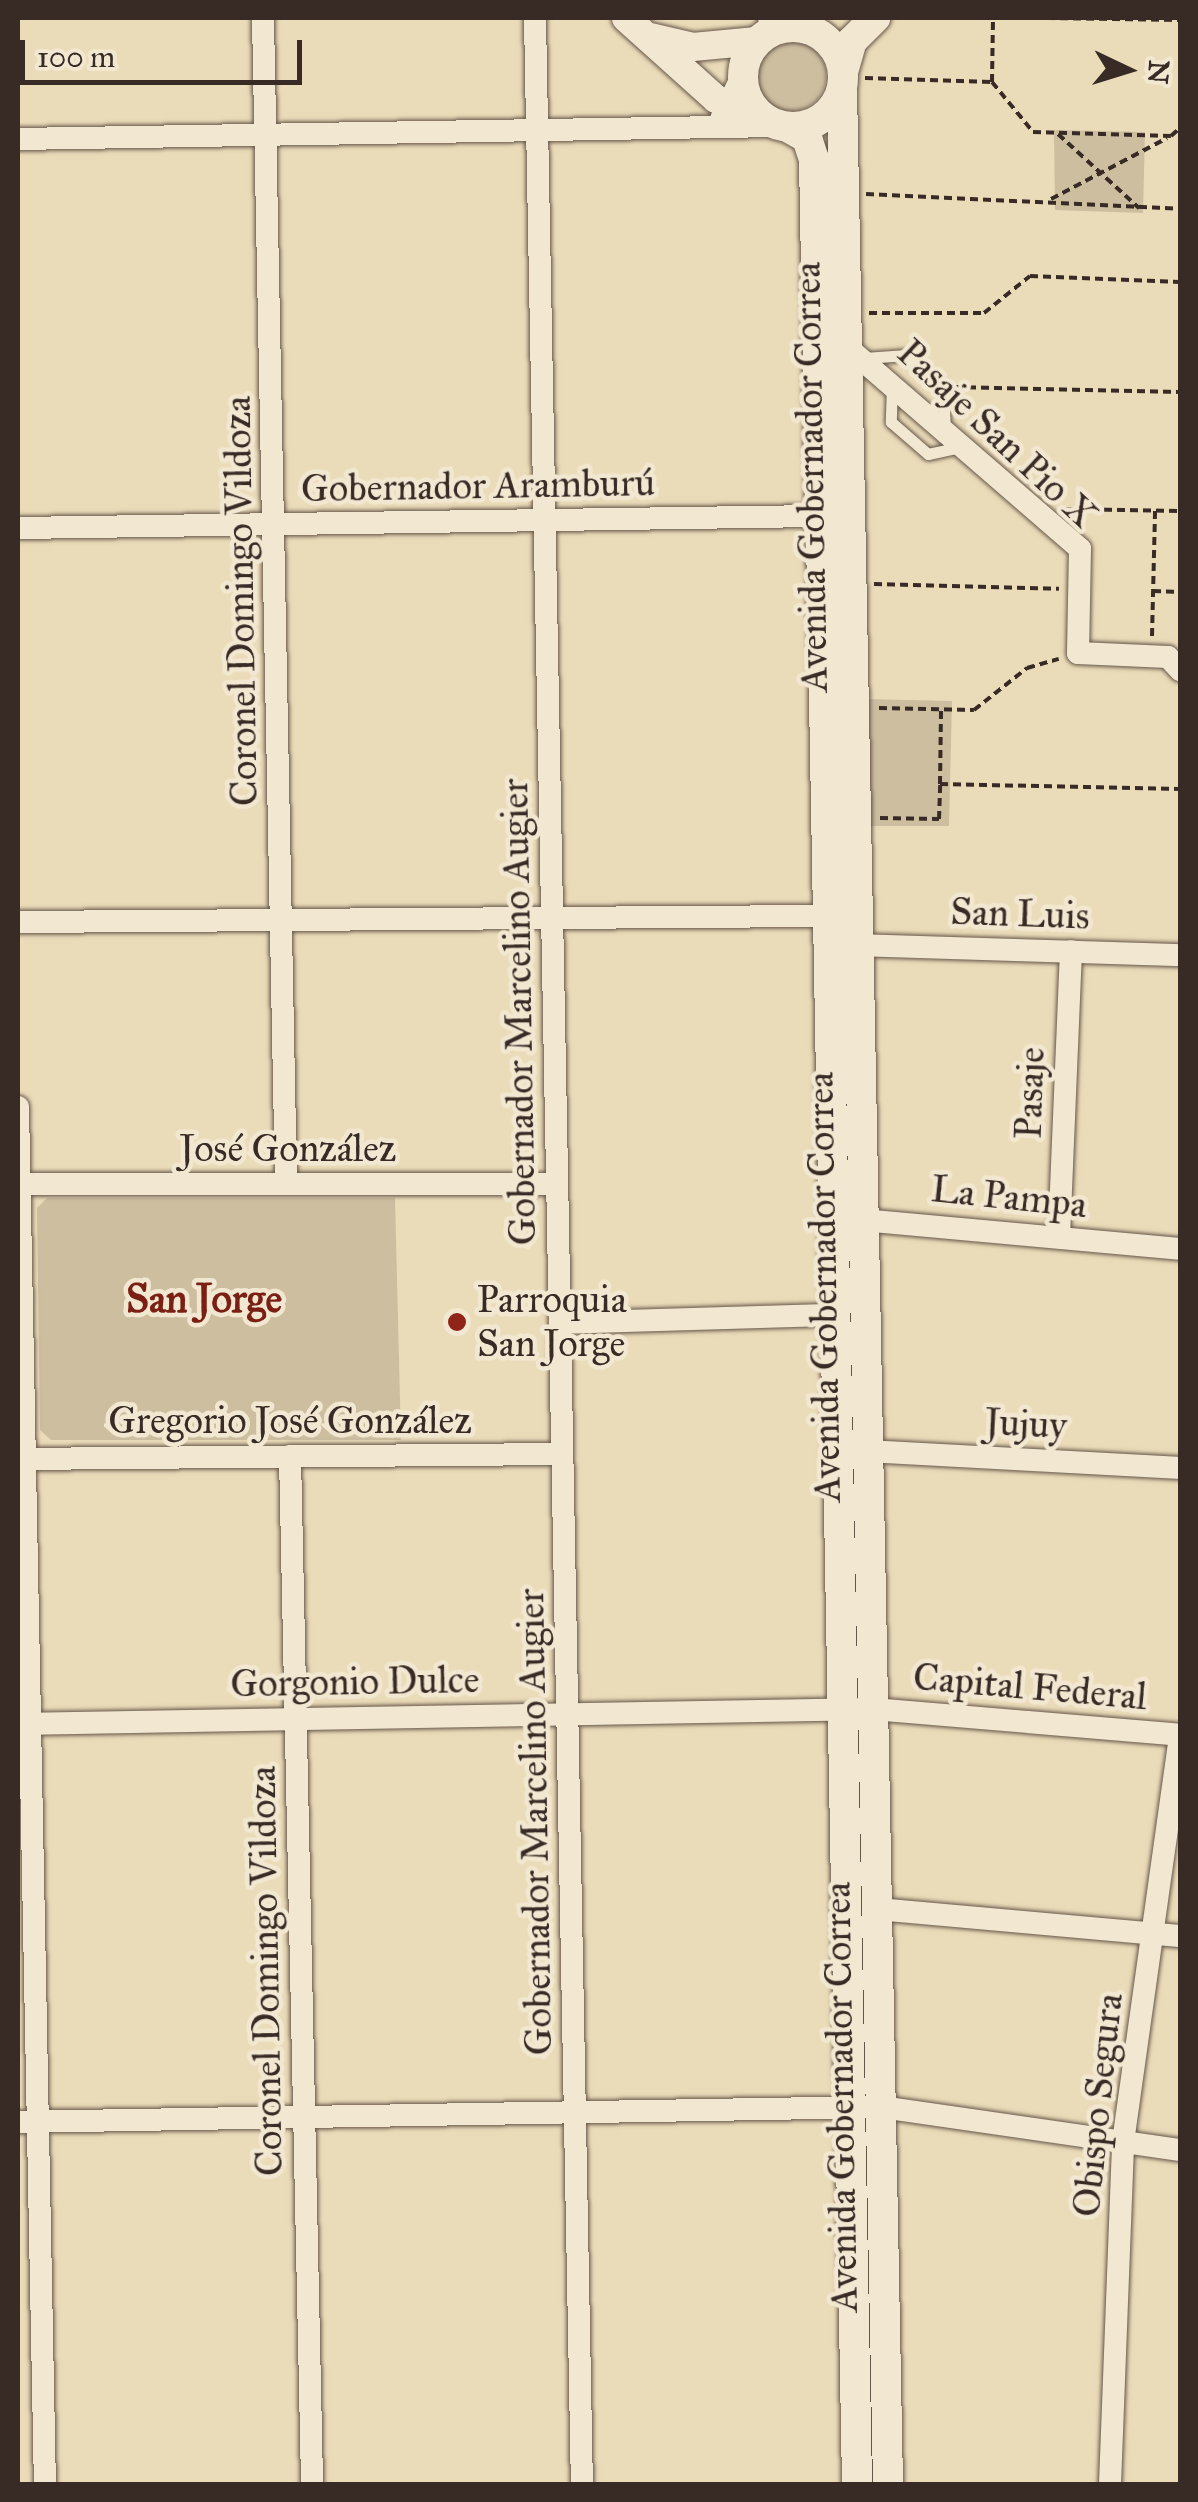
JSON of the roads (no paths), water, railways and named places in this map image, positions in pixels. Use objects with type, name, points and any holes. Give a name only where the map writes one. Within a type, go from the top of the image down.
[{"type":"main road","points":[[843,79],[832,44],[818,23],[766,30],[742,74],[749,102],[779,125],[817,122],[843,79],[852,40],[875,18]]},
{"type":"main road","name":"Avenida Gobernador Correa","points":[[843,79],[849,313],[856,352],[852,584],[877,1908],[865,2106],[857,2484]]},
{"type":"main road","name":"Avenida Gobernador Correa","points":[[779,125],[812,146],[841,1708],[888,2484]]},
{"type":"street","name":"Coronel Domingo Vildoza","points":[[264,18],[286,1184]]},
{"type":"street","name":"Gobernador Marcelino Augier","points":[[535,18],[582,2484]]},
{"type":"street","points":[[634,26],[693,47],[766,30]]},
{"type":"street","points":[[634,26],[730,107],[779,125]]},
{"type":"street","points":[[711,128],[730,107],[742,74]]},
{"type":"street","points":[[18,140],[779,125]]},
{"type":"street","name":"Pasaje San Pio X","points":[[816,328],[856,352],[1080,549],[1078,654],[1152,656],[1180,670]]},
{"type":"street","name":"Gobernador Aramburú","points":[[18,528],[819,516]]},
{"type":"street","points":[[18,922],[825,916],[858,944]]},
{"type":"street","name":"San Luis","points":[[858,944],[1180,954]]},
{"type":"street","name":"Pasaje","points":[[1060,1237],[1071,951]]},
{"type":"street","points":[[18,1108],[28,2121],[46,2484]]},
{"type":"street","name":"José González","points":[[19,1184],[558,1184]]},
{"type":"street","name":"La Pampa","points":[[831,1220],[863,1218],[1180,1249]]},
{"type":"street","points":[[560,1323],[833,1315]]},
{"type":"street","name":"Jujuy","points":[[868,1451],[1180,1468]]},
{"type":"street","name":"Gregorio José González","points":[[21,1459],[562,1454]]},
{"type":"street","name":"Coronel Domingo Vildoza","points":[[290,1456],[312,2484]]},
{"type":"street","name":"Gorgonio Dulce","points":[[24,1724],[873,1708]]},
{"type":"street","name":"Capital Federal","points":[[873,1708],[1180,1735]]},
{"type":"street","name":"Obispo Segura","points":[[1110,2484],[1124,2142],[1180,1735]]},
{"type":"street","points":[[877,1908],[1180,1936]]},
{"type":"street","points":[[28,2121],[865,2106],[1180,2150]]},
{"type":"lane","points":[[856,352],[906,355],[944,386],[954,439]]},
{"type":"place","name":"Parroquia San Jorge","points":[[457,1322]]},
{"type":"district","name":"San Jorge","points":[[204,1299]]}]
